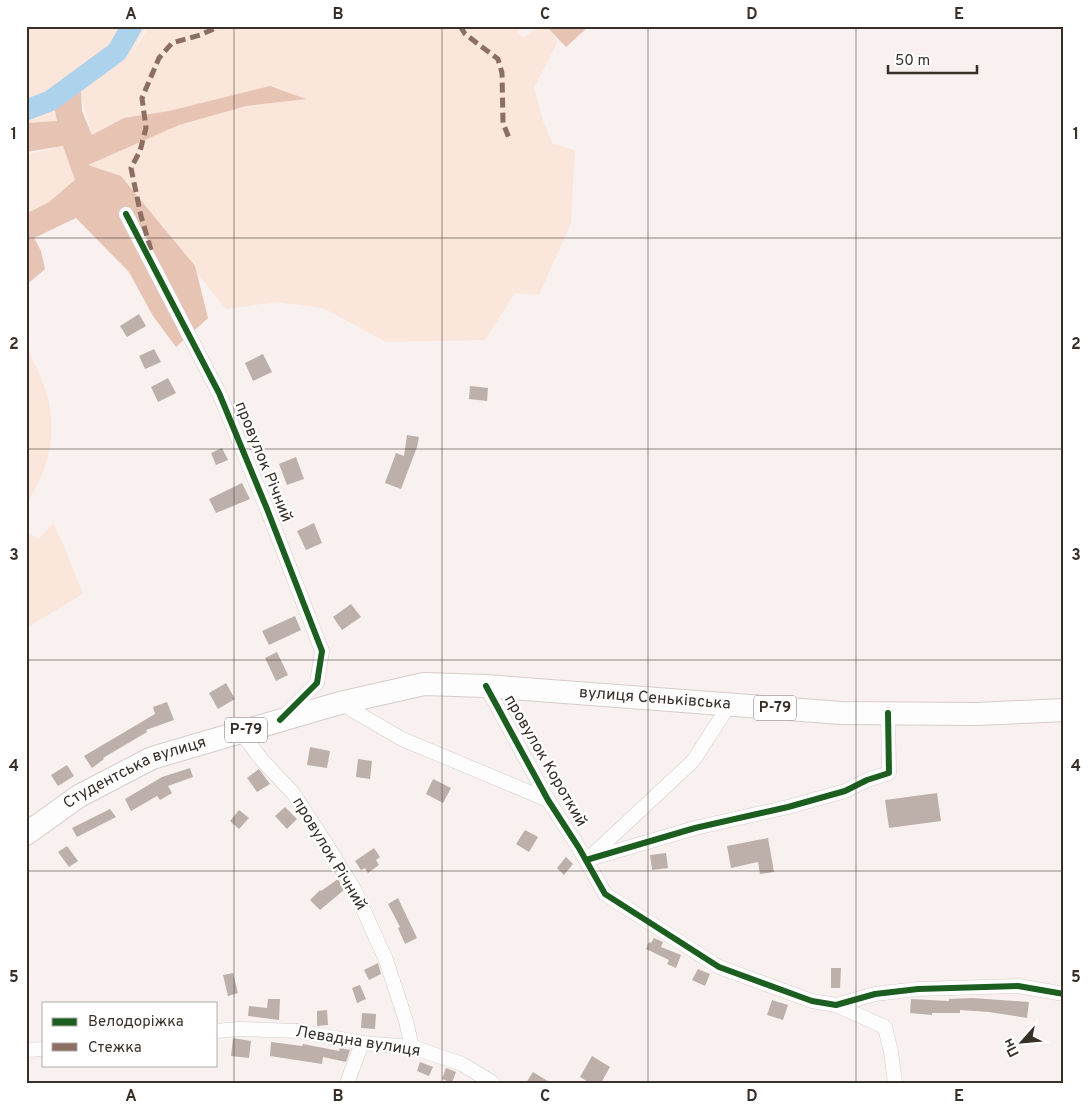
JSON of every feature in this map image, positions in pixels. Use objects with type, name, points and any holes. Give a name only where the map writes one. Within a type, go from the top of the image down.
[{"type":"main road","name":"Студентська вулиця","points":[[26,834],[79,796],[152,758],[340,703],[424,684],[486,686]]},
{"type":"main road","name":"вулиця Сенькiвська","points":[[486,686],[841,713],[977,714],[1064,710]]},
{"type":"street","name":"провулок Рiчний","points":[[126,214],[220,393],[322,650],[317,683],[280,720]]},
{"type":"street","name":"провулок Короткий","points":[[486,686],[548,800],[605,894],[719,967],[812,1001],[836,1004],[875,994],[918,989],[1018,986],[1064,994]]},
{"type":"street","points":[[340,703],[402,738],[548,800]]},
{"type":"street","points":[[586,860],[693,762],[730,704]]},
{"type":"street","points":[[586,860],[695,828],[788,808],[845,791],[889,773],[888,713]]},
{"type":"street","name":"провулок Річний","points":[[241,732],[261,759],[292,793],[354,889],[386,960],[406,1021],[412,1047]]},
{"type":"street","points":[[836,1004],[885,1027],[891,1052],[895,1083]]},
{"type":"street","name":"Левадна вулиця","points":[[218,1031],[238,1028],[298,1031],[362,1043],[412,1047],[462,1064],[493,1083]]},
{"type":"street","points":[[347,1083],[362,1043]]},
{"type":"street","points":[[26,1050],[42,1049]]},
{"type":"shaded area","points":[[26,26],[146,26],[129,60],[149,26],[515,26],[522,38],[541,26],[546,26],[558,41],[534,88],[544,124],[553,144],[575,150],[571,223],[539,295],[515,293],[485,340],[386,342],[323,308],[275,302],[226,309],[169,234],[121,176],[88,165],[92,135],[81,96],[85,94],[54,106],[57,121],[26,129]]},
{"type":"shaded area","points":[[546,26],[589,26],[566,47]]},
{"type":"shaded area","points":[[270,86],[306,99],[246,106],[179,125],[88,165],[121,176],[195,266],[208,318],[176,347],[153,316],[129,272],[76,218],[34,238],[41,251],[45,269],[26,283],[26,214],[49,202],[75,180],[63,146],[26,152],[26,123],[57,121],[54,106],[68,96],[81,92],[82,111],[92,135],[124,118],[169,111]]},
{"type":"shaded area","points":[[63,146],[76,180],[49,202],[26,214],[26,155]]},
{"type":"shaded area","points":[[26,344],[48,398],[51,413],[51,441],[45,467],[26,505]]},
{"type":"shaded area","points":[[53,523],[83,594],[26,628],[26,532],[39,539]]},
{"type":"building","points":[[139,314],[146,326],[127,337],[120,326]]},
{"type":"building","points":[[154,349],[161,362],[145,369],[139,356]]},
{"type":"building","points":[[263,354],[272,372],[253,381],[245,363]]},
{"type":"building","points":[[168,378],[176,393],[158,402],[151,387]]},
{"type":"building","points":[[470,386],[488,388],[487,401],[469,399]]},
{"type":"building","points":[[407,435],[419,437],[401,489],[385,483],[396,453],[404,456]]},
{"type":"building","points":[[222,448],[228,460],[216,465],[211,453]]},
{"type":"building","points":[[296,457],[304,479],[287,485],[279,464]]},
{"type":"building","points":[[242,483],[250,499],[216,513],[209,499]]},
{"type":"building","points":[[314,523],[322,543],[306,550],[297,531]]},
{"type":"building","points":[[351,604],[361,617],[342,630],[333,617]]},
{"type":"building","points":[[295,616],[301,630],[269,645],[262,631]]},
{"type":"building","points":[[277,652],[288,675],[276,681],[265,658]]},
{"type":"building","points":[[226,683],[235,699],[218,709],[209,693]]},
{"type":"building","points":[[167,702],[174,720],[146,730],[147,732],[103,758],[92,768],[84,756],[155,714],[153,707]]},
{"type":"building","points":[[310,747],[330,751],[327,768],[307,765]]},
{"type":"building","points":[[358,759],[372,761],[370,779],[356,777]]},
{"type":"building","points":[[67,765],[74,776],[58,786],[51,775]]},
{"type":"building","points":[[190,768],[193,777],[168,786],[172,793],[160,800],[157,796],[131,811],[125,799],[162,777]]},
{"type":"building","points":[[259,769],[270,784],[257,792],[247,778]]},
{"type":"building","points":[[433,779],[451,788],[443,803],[426,794]]},
{"type":"building","points":[[937,793],[941,821],[889,828],[885,800]]},
{"type":"building","points":[[285,807],[297,819],[287,829],[275,816]]},
{"type":"building","points":[[110,809],[116,817],[77,837],[72,828]]},
{"type":"building","points":[[239,810],[249,818],[239,829],[230,821]]},
{"type":"building","points":[[525,830],[538,837],[529,852],[516,844]]},
{"type":"building","points":[[768,838],[774,872],[760,874],[758,862],[731,868],[727,846]]},
{"type":"building","points":[[67,846],[78,861],[69,867],[58,852]]},
{"type":"building","points":[[374,848],[380,857],[376,860],[379,865],[368,873],[365,868],[361,870],[355,861]]},
{"type":"building","points":[[666,853],[668,868],[652,870],[650,855]]},
{"type":"building","points":[[566,857],[573,864],[564,875],[557,868]]},
{"type":"building","points":[[338,879],[344,890],[320,910],[310,900],[320,890]]},
{"type":"building","points":[[398,898],[417,938],[405,944],[398,928],[400,927],[388,904]]},
{"type":"building","points":[[654,938],[663,942],[661,947],[681,955],[676,968],[667,964],[669,960],[646,949],[649,942],[651,943]]},
{"type":"building","points":[[378,963],[381,974],[369,980],[364,970]]},
{"type":"building","points":[[831,968],[841,968],[840,988],[831,988]]},
{"type":"building","points":[[698,969],[710,974],[705,986],[692,980]]},
{"type":"building","points":[[233,973],[238,993],[228,996],[223,975]]},
{"type":"building","points":[[360,985],[366,999],[357,1003],[352,988]]},
{"type":"building","points":[[972,998],[1029,1002],[1027,1018],[960,1010],[960,1013],[932,1013],[932,1015],[910,1013],[911,999],[949,1001],[949,999]]},
{"type":"building","points":[[268,999],[280,999],[279,1020],[248,1016],[249,1006],[267,1008]]},
{"type":"building","points":[[772,1000],[788,1005],[783,1020],[767,1015]]},
{"type":"building","points":[[327,1010],[328,1025],[317,1026],[317,1011]]},
{"type":"building","points":[[362,1013],[376,1014],[375,1029],[361,1028]]},
{"type":"building","points":[[233,1038],[251,1041],[249,1058],[231,1056]]},
{"type":"building","points":[[271,1042],[302,1046],[303,1044],[339,1051],[340,1048],[350,1050],[346,1062],[323,1057],[322,1064],[270,1056]]},
{"type":"building","points":[[592,1056],[610,1067],[601,1083],[590,1083],[580,1077]]},
{"type":"building","points":[[420,1062],[433,1067],[429,1076],[417,1071]]},
{"type":"building","points":[[446,1068],[456,1072],[452,1083],[442,1079]]},
{"type":"building","points":[[533,1072],[551,1083],[526,1083]]},
{"type":"waterway","points":[[26,110],[50,101],[117,52],[132,26]]},
{"type":"marked path","points":[[151,250],[141,216],[131,168],[140,151],[146,128],[142,98],[159,58],[172,43],[200,35],[220,26]]},
{"type":"marked path","points":[[460,26],[465,34],[498,59],[502,73],[503,123],[509,138]]},
{"type":"cycle path","points":[[126,214],[219,393],[267,509],[322,651],[317,683],[280,720]]},
{"type":"cycle path","points":[[486,686],[548,800],[579,848],[605,894],[719,967],[812,1001],[836,1005],[875,994],[918,989],[1018,986],[1064,994]]},
{"type":"cycle path","points":[[586,860],[695,828],[788,807],[845,791],[867,780],[889,773],[888,713]]}]
